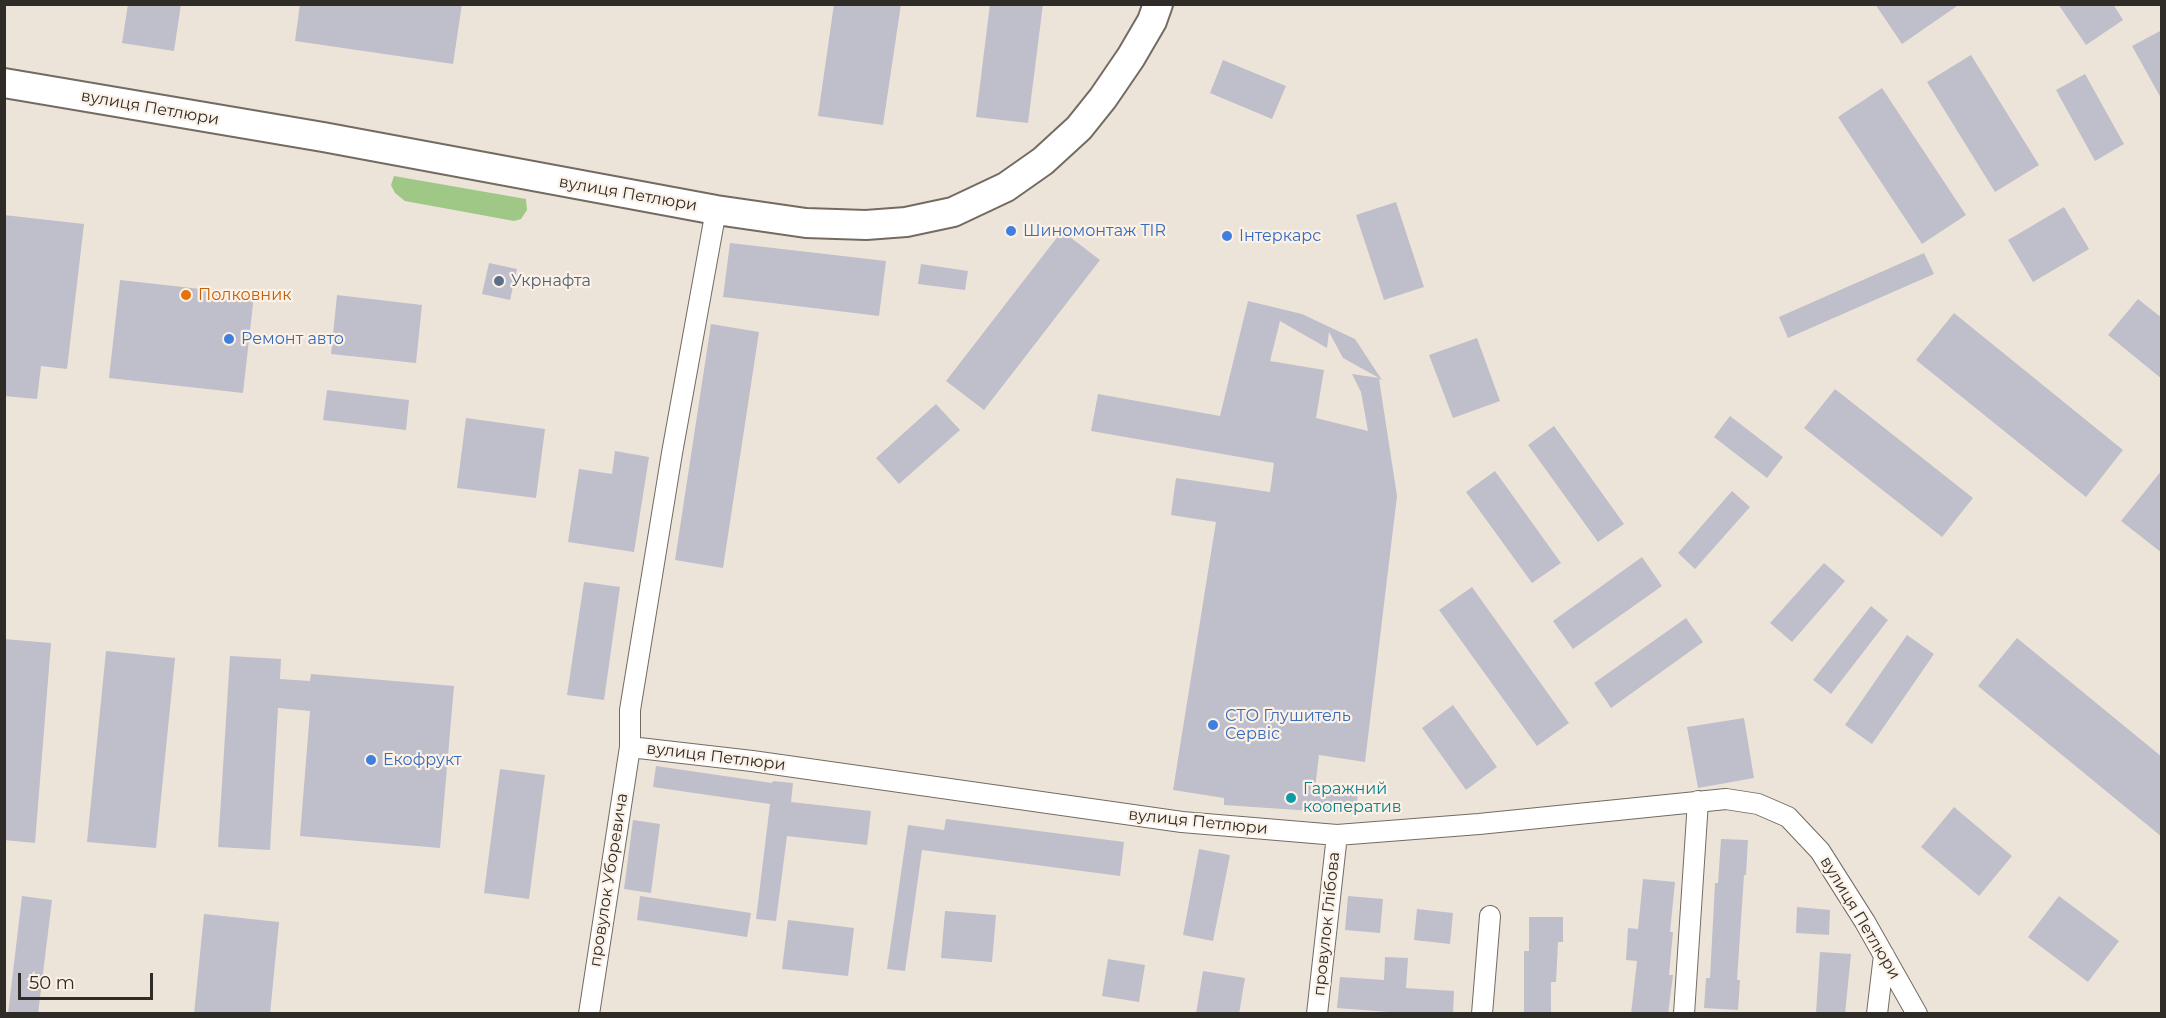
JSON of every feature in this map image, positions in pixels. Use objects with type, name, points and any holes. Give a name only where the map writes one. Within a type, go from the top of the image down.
[{"type":"main road","points":[[716,210],[806,223],[866,225],[906,222],[953,212],[1006,187],[1043,161],[1079,128],[1131,57],[1152,21],[1158,4]]},
{"type":"main road","name":"вулиця Петлюри","points":[[4,83],[323,137],[716,210]]},
{"type":"street","name":"вулиця Петлюри","points":[[716,210],[672,453],[630,710],[630,747],[752,761],[1182,822],[1337,835],[1479,824],[1698,801],[1726,799],[1758,804],[1788,817],[1820,851],[1884,955],[1917,1014]]},
{"type":"street","name":"провулок Уборевича","points":[[589,1014],[630,747]]},
{"type":"street","points":[[1684,1014],[1698,801]]},
{"type":"street","name":"провулок Глібова","points":[[1317,1014],[1337,835]]},
{"type":"street","points":[[1482,1014],[1490,916]]},
{"type":"street","points":[[1877,1014],[1884,955]]},
{"type":"green space","points":[[394,176],[526,199],[527,210],[521,219],[514,221],[405,201],[395,193],[391,185]]},
{"type":"building","points":[[128,4],[181,4],[174,51],[122,43]]},
{"type":"building","points":[[300,4],[462,4],[453,64],[295,41]]},
{"type":"building","points":[[834,4],[901,4],[883,125],[818,116]]},
{"type":"building","points":[[990,4],[1043,4],[1028,123],[976,117]]},
{"type":"building","points":[[1875,4],[1960,4],[1902,44]]},
{"type":"building","points":[[2058,4],[2113,4],[2123,20],[2086,45]]},
{"type":"building","points":[[2162,30],[2162,100],[2132,46]]},
{"type":"building","points":[[1971,55],[2039,165],[1995,192],[1927,82]]},
{"type":"building","points":[[1223,60],[1286,86],[1272,119],[1210,93]]},
{"type":"building","points":[[2085,74],[2124,144],[2095,161],[2056,90]]},
{"type":"building","points":[[1882,88],[1966,215],[1922,244],[1838,117]]},
{"type":"building","points":[[1396,202],[1424,287],[1384,300],[1356,215]]},
{"type":"building","points":[[2064,207],[2089,249],[2033,282],[2008,240]]},
{"type":"building","points":[[4,215],[84,224],[67,369],[41,366],[37,399],[4,396]]},
{"type":"building","points":[[1062,231],[1100,260],[984,410],[946,381]]},
{"type":"building","points":[[730,243],[886,261],[879,316],[723,297]]},
{"type":"building","points":[[1924,253],[1934,274],[1788,338],[1779,317]]},
{"type":"building","points":[[489,263],[517,269],[510,300],[482,294]]},
{"type":"building","points":[[921,264],[968,271],[965,290],[918,284]]},
{"type":"building","points":[[120,280],[254,295],[243,393],[109,378]]},
{"type":"building","points":[[337,295],[422,305],[416,363],[331,354]]},
{"type":"building","points":[[2138,299],[2162,318],[2162,379],[2108,335]]},
{"type":"building","points":[[1248,301],[1302,314],[1355,339],[1382,380],[1379,379],[1397,496],[1365,762],[1319,755],[1315,788],[1358,791],[1356,814],[1224,805],[1224,798],[1173,790],[1216,522],[1171,515],[1176,478],[1270,492],[1274,463],[1091,431],[1098,394],[1220,416]],"holes":[[[1280,321],[1327,348],[1329,332],[1343,358],[1379,378],[1352,374],[1361,392],[1368,431],[1316,418],[1324,370],[1270,361]]]},
{"type":"building","points":[[1954,313],[2123,450],[2086,497],[1916,360]]},
{"type":"building","points":[[711,324],[759,332],[723,568],[675,560]]},
{"type":"building","points":[[1477,338],[1500,401],[1453,418],[1429,355]]},
{"type":"building","points":[[1835,389],[1973,498],[1942,537],[1804,428]]},
{"type":"building","points":[[327,390],[409,400],[406,430],[323,420]]},
{"type":"building","points":[[936,404],[960,430],[899,484],[876,458]]},
{"type":"building","points":[[1730,416],[1783,457],[1767,478],[1714,437]]},
{"type":"building","points":[[466,418],[545,429],[536,498],[457,488]]},
{"type":"building","points":[[1554,426],[1624,524],[1598,542],[1528,445]]},
{"type":"building","points":[[615,451],[649,457],[634,552],[568,542],[579,469],[612,474]]},
{"type":"building","points":[[2162,470],[2162,553],[2121,521]]},
{"type":"building","points":[[1495,471],[1561,563],[1532,583],[1466,492]]},
{"type":"building","points":[[1732,491],[1750,507],[1695,569],[1678,553]]},
{"type":"building","points":[[1642,557],[1662,586],[1573,649],[1553,621]]},
{"type":"building","points":[[1824,563],[1845,581],[1792,642],[1770,623]]},
{"type":"building","points":[[584,582],[620,587],[604,700],[567,695]]},
{"type":"building","points":[[1472,587],[1569,723],[1537,746],[1439,610]]},
{"type":"building","points":[[1871,606],[1888,620],[1831,694],[1813,680]]},
{"type":"building","points":[[1686,618],[1703,642],[1611,708],[1594,683]]},
{"type":"building","points":[[1907,635],[1934,654],[1872,744],[1845,725]]},
{"type":"building","points":[[2017,638],[2162,757],[2162,837],[1978,686]]},
{"type":"building","points":[[4,639],[51,643],[35,843],[4,840]]},
{"type":"building","points":[[106,651],[175,658],[156,848],[87,842]]},
{"type":"building","points":[[230,656],[281,659],[280,679],[310,681],[311,674],[454,686],[440,848],[300,836],[310,711],[278,708],[270,850],[218,847]]},
{"type":"building","points":[[1453,705],[1497,767],[1466,790],[1422,728]]},
{"type":"building","points":[[1744,718],[1754,778],[1698,788],[1687,727]]},
{"type":"building","points":[[656,766],[772,783],[773,781],[793,783],[791,802],[871,811],[867,845],[787,836],[776,921],[756,919],[770,804],[653,787]]},
{"type":"building","points":[[500,769],[545,775],[529,899],[484,893]]},
{"type":"building","points":[[1954,807],[2012,856],[1979,896],[1921,847]]},
{"type":"building","points":[[946,819],[1124,842],[1120,876],[922,850],[905,971],[887,969],[908,825],[944,830]]},
{"type":"building","points":[[633,820],[660,824],[651,893],[624,889]]},
{"type":"building","points":[[1721,839],[1748,840],[1737,980],[1740,980],[1738,1010],[1704,1008],[1706,978],[1710,978],[1715,883],[1718,883]]},
{"type":"building","points":[[1199,849],[1230,855],[1213,941],[1183,935]]},
{"type":"building","points":[[1643,879],[1675,882],[1669,975],[1673,975],[1668,1014],[1631,1014],[1637,961],[1626,960],[1628,928],[1638,929]]},
{"type":"building","points":[[22,896],[52,900],[38,1014],[8,1014]]},
{"type":"building","points":[[640,896],[751,913],[747,937],[637,920]]},
{"type":"building","points":[[1348,896],[1383,899],[1380,933],[1345,930]]},
{"type":"building","points":[[2059,896],[2119,941],[2088,982],[2028,937]]},
{"type":"building","points":[[1797,907],[1830,910],[1829,935],[1796,933]]},
{"type":"building","points":[[1417,909],[1453,913],[1450,944],[1414,940]]},
{"type":"building","points":[[945,911],[996,915],[992,962],[941,958]]},
{"type":"building","points":[[204,914],[279,922],[270,1014],[194,1014]]},
{"type":"building","points":[[1529,917],[1563,917],[1563,942],[1558,942],[1556,982],[1551,982],[1551,1014],[1524,1014],[1524,951],[1529,951]]},
{"type":"building","points":[[788,920],[854,928],[848,976],[782,969]]},
{"type":"building","points":[[1820,952],[1851,954],[1845,1014],[1816,1013]]},
{"type":"building","points":[[1385,957],[1408,958],[1406,988],[1454,991],[1453,1014],[1414,1014],[1337,1008],[1340,977],[1384,980]]},
{"type":"building","points":[[1108,959],[1145,965],[1139,1002],[1102,996]]},
{"type":"building","points":[[1203,971],[1245,978],[1239,1014],[1196,1014]]},
{"type":"place","name":"Шиномонтаж TIR","points":[[1011,231]]},
{"type":"place","name":"Інтеркарс","points":[[1227,236]]},
{"type":"place","name":"Укрнафта","points":[[499,281]]},
{"type":"place","name":"Полковник","points":[[186,295]]},
{"type":"place","name":"Ремонт авто","points":[[229,339]]},
{"type":"place","name":"СТО Глушитель Сервіс","points":[[1213,725]]},
{"type":"place","name":"Екофрукт","points":[[371,760]]},
{"type":"place","name":"Гаражний кооператив","points":[[1291,798]]}]
